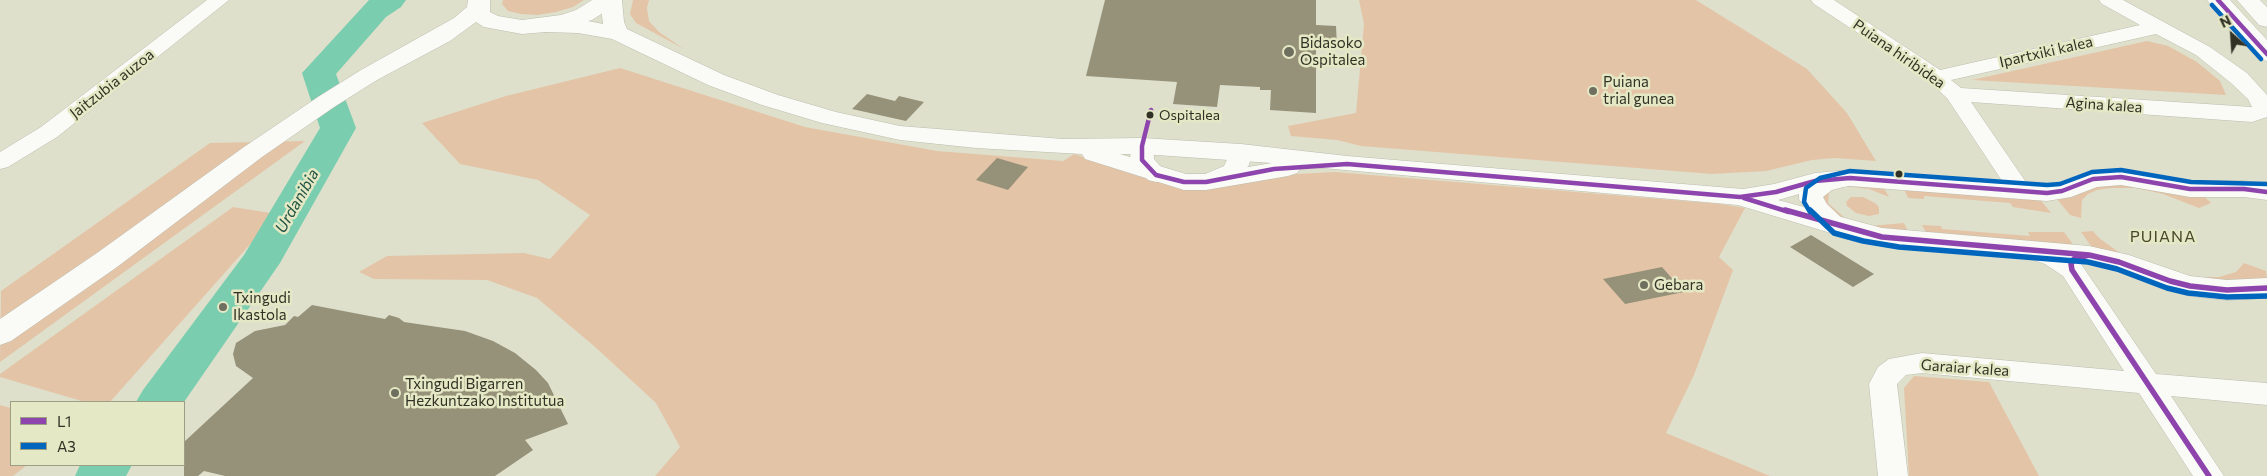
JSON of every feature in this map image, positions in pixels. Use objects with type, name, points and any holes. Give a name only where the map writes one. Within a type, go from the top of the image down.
[{"type":"street","name":"Jaitzubia auzoa","points":[[0,162],[49,132],[219,0]]},
{"type":"street","points":[[546,26],[584,15],[609,0],[613,22],[618,33]]},
{"type":"street","name":"Puiana hiribidea","points":[[1821,0],[1935,77],[1955,94],[2020,191]]},
{"type":"street","points":[[2108,0],[2158,27]]},
{"type":"street","points":[[2218,0],[2267,54]]},
{"type":"street","points":[[2248,0],[2267,20]]},
{"type":"street","points":[[0,334],[107,260],[253,152],[297,122],[354,84],[448,32],[477,3],[482,16],[492,22],[522,27]]},
{"type":"street","points":[[400,59],[449,43],[522,27],[578,26],[618,33],[716,80],[770,100],[831,118],[900,133],[1063,147],[1142,146],[1240,152],[1346,164],[1740,197],[1839,227],[1900,240],[2031,250],[2081,263],[2119,262],[2170,281],[2190,286],[2227,290],[2267,288]]},
{"type":"street","name":"Ipartxiki kalea","points":[[1935,77],[2158,27]]},
{"type":"street","name":"Agina kalea","points":[[1955,94],[2252,115],[2264,110],[2257,96],[2239,78],[2203,51],[2158,27]]},
{"type":"street","points":[[1142,146],[1142,160],[1156,175]]},
{"type":"street","points":[[1063,147],[1092,153],[1156,175],[1184,182],[1206,182],[1274,169],[1346,164]]},
{"type":"street","points":[[1206,182],[1225,176],[1232,171],[1237,165],[1240,152]]},
{"type":"street","points":[[1740,197],[1776,192],[1816,181],[1850,178],[2055,193],[2068,190],[2082,182],[2093,179],[2114,177],[2138,179],[2190,189],[2244,189],[2267,192]]},
{"type":"street","points":[[1839,227],[1818,209],[1811,199],[1811,194],[1824,185],[1850,178]]},
{"type":"street","points":[[2081,263],[2148,384],[2209,476]]},
{"type":"street","name":"Garaiar kalea","points":[[1893,476],[1883,384],[1888,374],[1898,366],[1922,363],[2267,394]]},
{"type":"shaded area","points":[[503,0],[584,0],[573,7],[537,15],[508,11],[502,4]]},
{"type":"shaded area","points":[[633,0],[649,0],[647,8],[649,21],[659,32],[684,49],[636,23],[630,14]]},
{"type":"shaded area","name":"Puiana trial gunea","points":[[1359,0],[1696,0],[1807,69],[1847,113],[1876,161],[1835,158],[1812,160],[1766,171],[1712,174],[1361,146],[1337,140],[1291,136],[1288,126],[1356,113],[1364,24]]},
{"type":"shaded area","points":[[2147,41],[2168,46],[2197,62],[2220,81],[2226,95],[1972,80]]},
{"type":"shaded area","points":[[620,68],[805,127],[937,151],[1063,161],[1074,154],[1177,188],[1197,188],[1280,175],[1335,172],[1721,204],[1745,208],[1719,257],[1733,270],[1694,375],[1666,433],[1770,476],[655,476],[680,447],[656,403],[594,346],[537,298],[487,280],[374,279],[359,272],[387,256],[524,253],[550,259],[590,215],[538,180],[460,164],[422,123],[506,96]]},
{"type":"shaded area","points":[[305,141],[0,362],[1,291],[210,143]]},
{"type":"shaded area","points":[[2103,182],[2203,195],[2211,203],[2199,208],[2163,194],[2136,188],[2111,188],[2097,190],[2088,194],[2082,200],[2081,218],[2070,215],[2057,199]]},
{"type":"shaded area","points":[[1834,185],[1883,186],[1889,197],[1869,189],[1845,186],[1829,193],[1828,203],[1845,218],[1869,226],[1904,223],[1909,234],[1849,225],[1822,202],[1823,191]]},
{"type":"shaded area","points":[[1903,187],[2039,198],[2051,213],[2013,207],[2010,203],[1924,196],[1924,199],[1908,198]]},
{"type":"shaded area","points":[[1851,197],[1863,197],[1875,203],[1879,207],[1879,214],[1869,216],[1856,213],[1847,206],[1846,202]]},
{"type":"shaded area","points":[[233,207],[277,214],[111,401],[82,401],[0,377],[0,374]]},
{"type":"shaded area","points":[[1922,225],[1941,226],[1942,229],[2030,236],[2028,232],[2064,232],[2075,247],[1928,236]]},
{"type":"shaded area","points":[[2093,231],[2099,238],[2120,253],[2162,270],[2197,277],[2219,277],[2236,272],[2244,263],[2266,271],[2267,281],[2219,284],[2171,278],[2093,249],[2081,232]]},
{"type":"shaded area","points":[[1914,376],[1989,382],[2039,476],[1909,476],[1904,388]]},
{"type":"shaded area","points":[[0,405],[10,408],[10,466],[26,466],[13,476],[0,476]]},
{"type":"building","name":"Bidasoko Ospitalea","points":[[1105,0],[1316,0],[1316,25],[1336,26],[1337,47],[1316,46],[1316,113],[1270,110],[1271,90],[1260,90],[1260,87],[1220,85],[1217,107],[1173,104],[1177,82],[1086,76]]},
{"type":"building","points":[[867,94],[895,101],[899,96],[924,102],[906,121],[852,109]]},
{"type":"building","points":[[997,158],[1028,167],[1008,190],[976,180]]},
{"type":"building","points":[[1811,235],[1874,274],[1853,287],[1790,247]]},
{"type":"building","name":"Gebara","points":[[1662,267],[1684,292],[1625,304],[1603,279]]},
{"type":"building","name":"Txingudi Bigarren Hezkuntzako Institutua","points":[[312,305],[385,319],[389,315],[399,318],[404,322],[465,331],[493,341],[515,353],[536,370],[548,383],[568,424],[525,440],[533,450],[495,476],[225,476],[204,471],[198,476],[184,476],[185,441],[253,378],[236,366],[233,354],[236,343],[255,331],[285,325],[294,316],[298,317]]},
{"type":"waterway","name":"Urdanibia","points":[[160,401],[260,263],[338,128],[319,73],[375,10],[390,0]]},
{"type":"waterway","name":"Urdanibia","points":[[99,476],[107,466]]},
{"type":"transit line","name":"L1","points":[[2218,0],[2267,54]]},
{"type":"transit line","name":"A3","points":[[2212,5],[2261,59]]},
{"type":"transit line","name":"L1","points":[[1151,110],[1142,146],[1142,160],[1156,175],[1184,182],[1206,182],[1274,169],[1347,164],[1740,197],[1776,192],[1815,181],[1850,178],[2047,193],[2062,191],[2093,179],[2121,177],[2190,189],[2244,189],[2267,192]]},
{"type":"transit line","name":"A3","points":[[2267,184],[2191,182],[2121,170],[2092,172],[2060,184],[2047,185],[1850,171],[1820,178],[1806,188],[1804,194],[1804,202],[1812,214],[1834,233],[1863,241],[1899,247],[2088,262],[2117,269],[2167,288],[2188,293],[2227,297],[2267,296]]},
{"type":"transit line","name":"L1","points":[[1744,198],[1847,229],[1882,237],[2089,255],[2119,262],[2170,281],[2190,286],[2227,290],[2267,288]]},
{"type":"transit line","name":"L1","points":[[2089,255],[2074,259],[2071,264],[2072,270],[2209,476]]},
{"type":"place","name":"Bidasoko Ospitalea","points":[[1289,52]]},
{"type":"place","name":"Puiana trial gunea","points":[[1593,91]]},
{"type":"place","name":"Ospitalea","points":[[1150,115]]},
{"type":"place","name":"Gebara","points":[[1644,285]]},
{"type":"place","name":"Txingudi Ikastola","points":[[223,307]]},
{"type":"place","name":"Txingudi Bigarren Hezkuntzako Institutua","points":[[395,393]]},
{"type":"district","name":"PUIANA","points":[[2163,237]]}]
